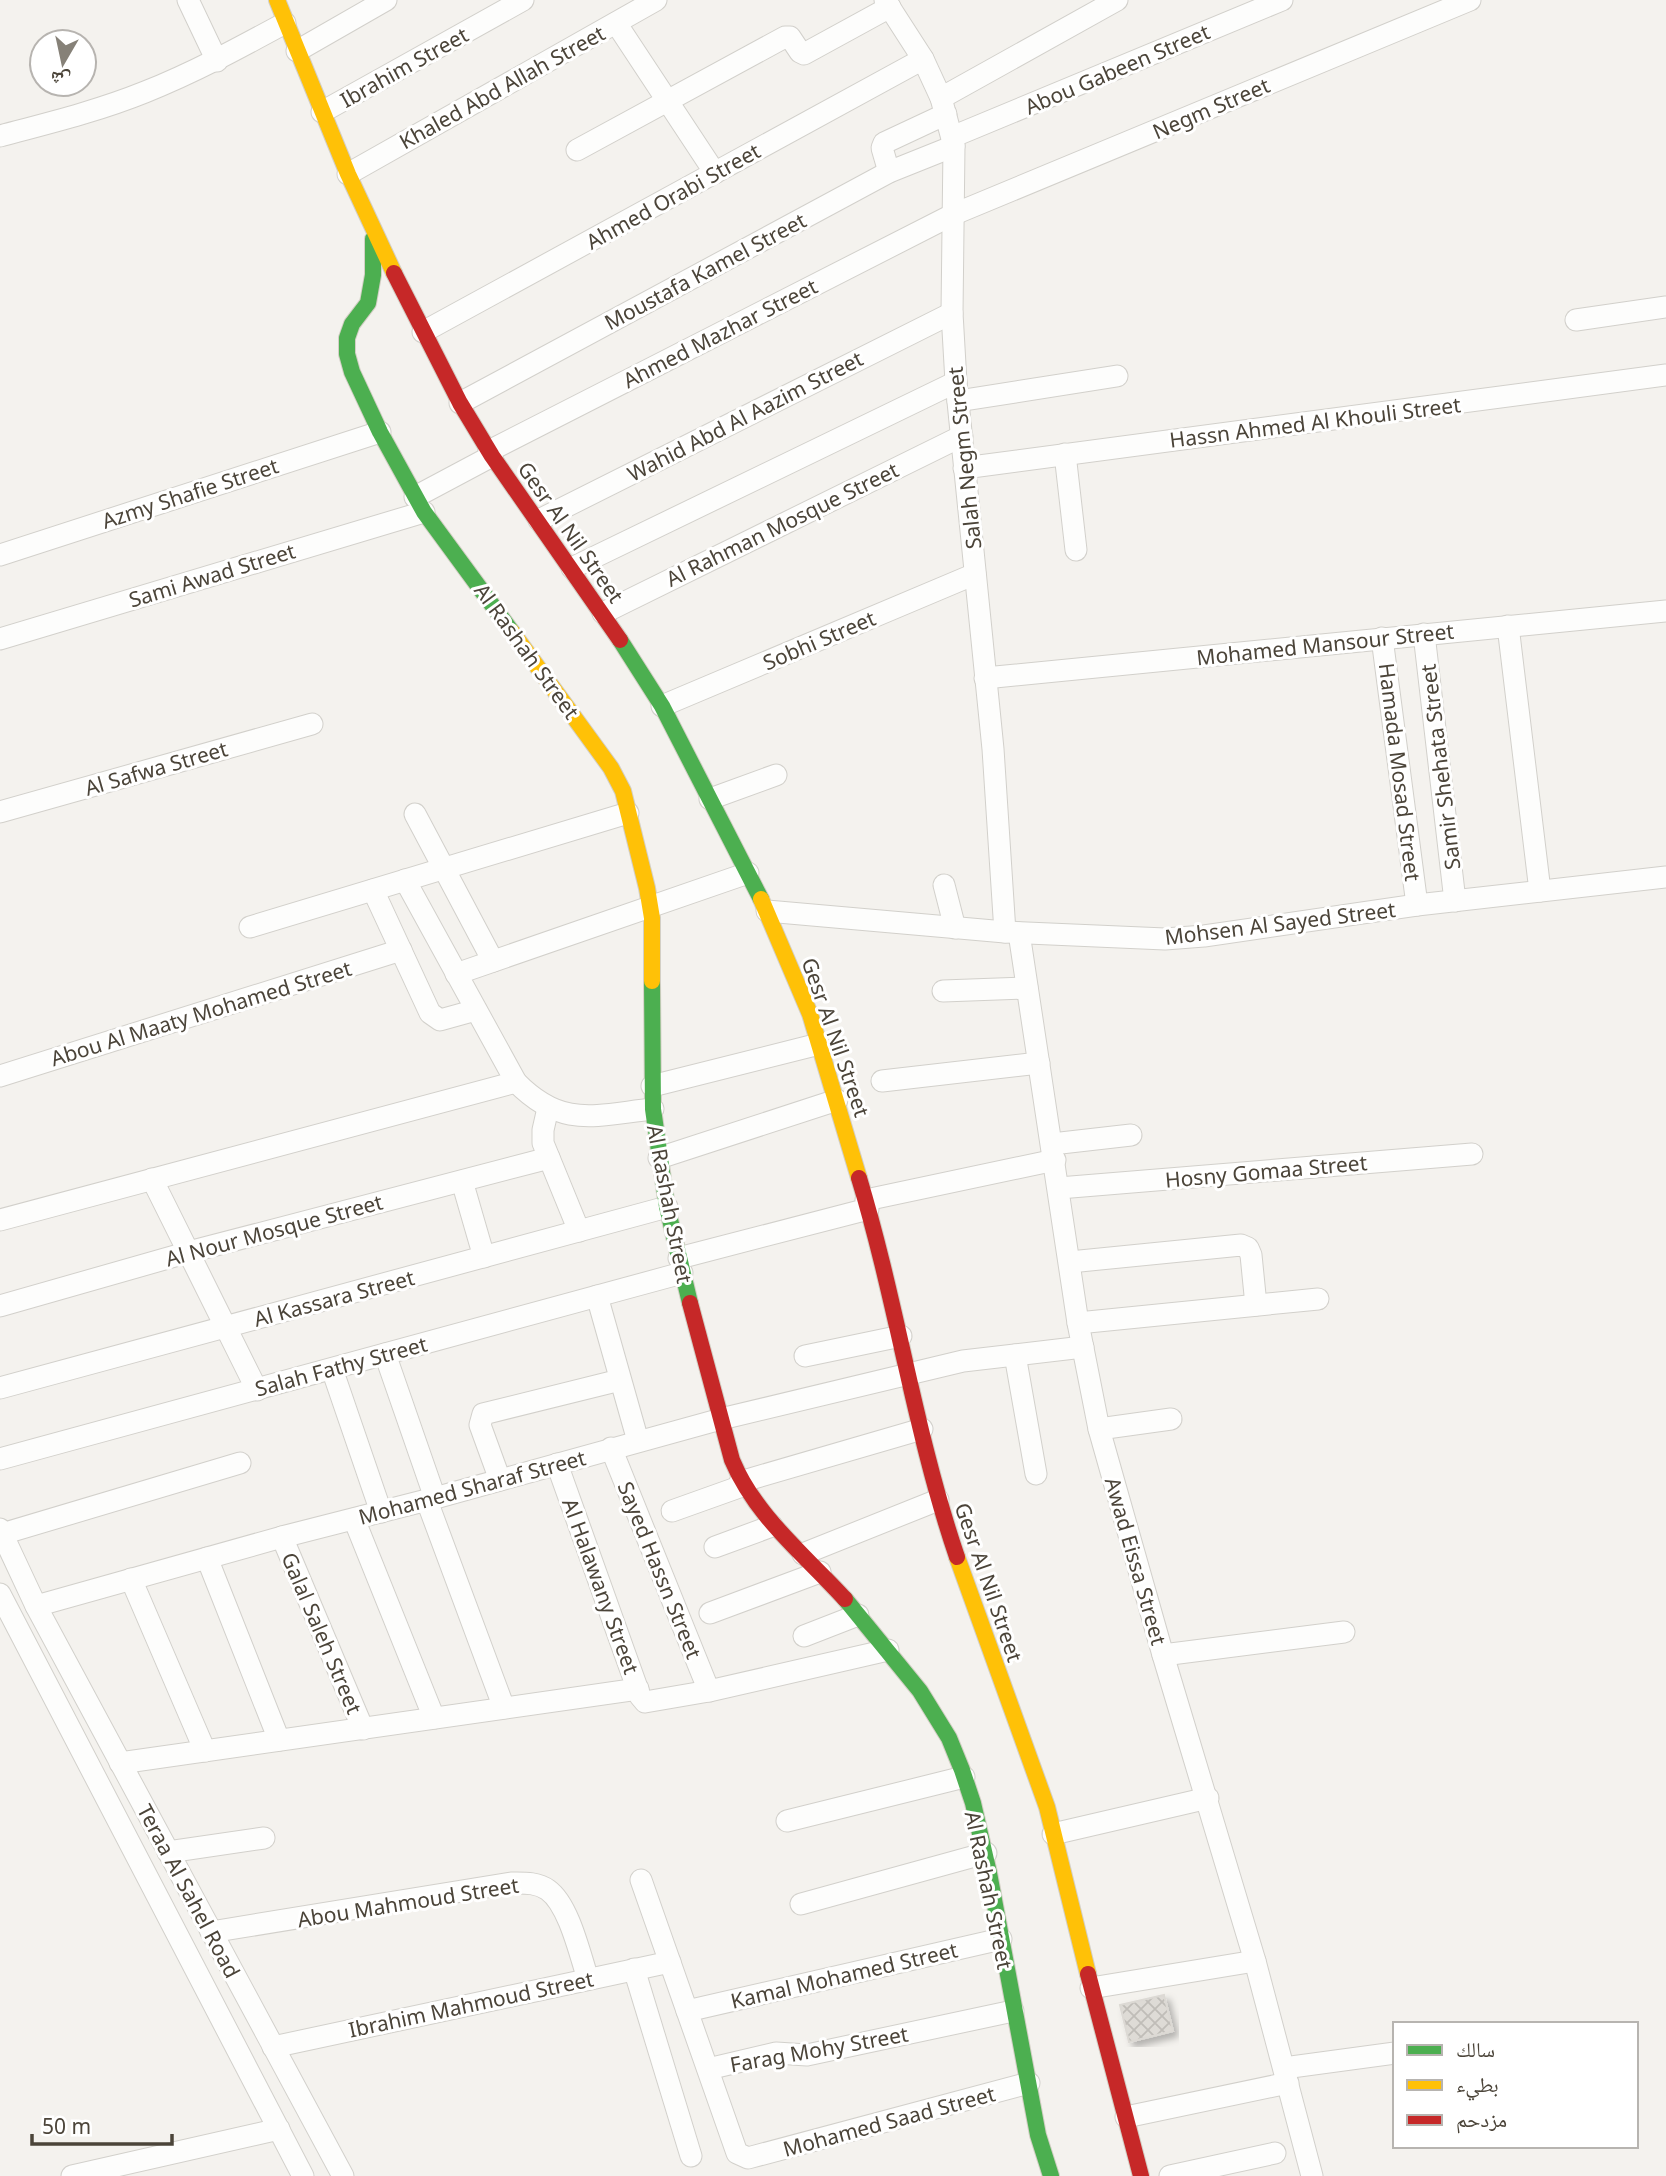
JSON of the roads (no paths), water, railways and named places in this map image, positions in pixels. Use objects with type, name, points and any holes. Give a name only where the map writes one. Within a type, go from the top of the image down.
[{"type":"street","points":[[188,0],[217,61]]},
{"type":"street","name":"Gesr Al Nil Street","points":[[276,0],[348,174],[460,403],[491,453],[603,613],[662,706],[767,911],[810,1014],[867,1205],[901,1336],[938,1500],[990,1653],[1034,1770],[1141,2176]]},
{"type":"street","points":[[297,51],[386,0]]},
{"type":"street","name":"Ibrahim Street","points":[[323,113],[523,0]]},
{"type":"street","name":"Khaled Abd Allah Street","points":[[348,174],[656,0]]},
{"type":"street","points":[[889,172],[882,148],[884,143],[1117,0]]},
{"type":"street","name":"Abou Gabeen Street","points":[[953,142],[1282,0]]},
{"type":"street","name":"Negm Street","points":[[952,215],[1470,0]]},
{"type":"street","points":[[577,150],[785,37],[791,38],[804,54],[887,4]]},
{"type":"street","name":"Salah Negm Street","points":[[887,4],[923,59],[944,106],[953,142],[952,313],[957,392],[1012,932]]},
{"type":"street","points":[[0,136],[88,112],[143,93],[217,61],[285,23]]},
{"type":"street","points":[[616,23],[715,173]]},
{"type":"street","name":"Ahmed Orabi Street","points":[[423,332],[923,59]]},
{"type":"street","name":"Moustafa Kamel Street","points":[[460,403],[889,172],[953,142]]},
{"type":"street","name":"Ahmed Mazhar Street","points":[[420,504],[491,453],[952,215]]},
{"type":"street","name":"Al Rashah Street","points":[[373,228],[373,275],[368,303],[352,324],[347,338],[347,354],[352,372],[380,432],[420,504],[562,697],[623,790],[651,908],[654,974],[653,1109],[667,1207],[680,1266],[741,1484],[772,1526],[820,1572],[888,1650],[946,1731],[964,1777],[986,1853],[1013,2011],[1038,2135],[1051,2176]]},
{"type":"street","points":[[1576,320],[1666,307]]},
{"type":"street","name":"Wahid Abd Al Aazim Street","points":[[539,520],[952,313]]},
{"type":"street","name":"Hassn Ahmed Al Khouli Street","points":[[964,468],[1666,375]]},
{"type":"street","points":[[572,568],[957,392],[1118,376]]},
{"type":"street","name":"Azmy Shafie Street","points":[[0,555],[380,432]]},
{"type":"street","name":"Al Rahman Mosque Street","points":[[603,613],[962,436]]},
{"type":"street","points":[[1065,454],[1076,550]]},
{"type":"street","name":"Sami Awad Street","points":[[0,639],[420,504]]},
{"type":"street","name":"Sobhi Street","points":[[662,706],[975,574]]},
{"type":"street","points":[[1666,611],[1666,617]]},
{"type":"street","name":"Mohamed Mansour Street","points":[[985,678],[1666,611]]},
{"type":"street","points":[[1507,626],[1540,891]]},
{"type":"street","name":"Samir Shehata Street","points":[[1424,634],[1455,901]]},
{"type":"street","name":"Hamada Mosad Street","points":[[1382,638],[1417,905]]},
{"type":"street","name":"Al Safwa Street","points":[[0,813],[312,724]]},
{"type":"street","points":[[710,799],[776,775]]},
{"type":"street","points":[[250,927],[628,813]]},
{"type":"street","points":[[415,814],[493,961]]},
{"type":"street","points":[[456,974],[748,873]]},
{"type":"street","name":"Mohsen Al Sayed Street","points":[[767,911],[954,928],[1165,939],[1204,936],[1417,905],[1666,877]]},
{"type":"street","points":[[405,880],[516,1082],[528,1095],[548,1108],[576,1117],[653,1109]]},
{"type":"street","points":[[944,885],[954,928]]},
{"type":"street","points":[[373,890],[432,1016],[440,1020],[476,1010]]},
{"type":"street","name":"Awad Eissa Street","points":[[1012,932],[1027,988],[1078,1323],[1099,1429],[1163,1655],[1255,1961],[1312,2176]]},
{"type":"street","name":"Abou Al Maaty Mohamed Street","points":[[0,1076],[401,950]]},
{"type":"street","points":[[943,991],[1027,988]]},
{"type":"street","points":[[652,1086],[819,1044]]},
{"type":"street","points":[[882,1081],[1039,1063]]},
{"type":"street","points":[[0,1220],[516,1082]]},
{"type":"street","points":[[659,1158],[837,1100]]},
{"type":"street","points":[[548,1108],[542,1136],[579,1231]]},
{"type":"street","name":"Salah Fathy Street","points":[[0,1459],[597,1296],[867,1205],[1053,1152],[1131,1135]]},
{"type":"street","name":"Hosny Gomaa Street","points":[[1059,1188],[1472,1154]]},
{"type":"street","name":"Al Nour Mosque Street","points":[[0,1306],[189,1252],[549,1158]]},
{"type":"street","points":[[152,1179],[257,1390]]},
{"type":"street","points":[[462,1181],[484,1257]]},
{"type":"street","name":"Al Kassara Street","points":[[0,1388],[667,1207]]},
{"type":"street","points":[[1069,1262],[1241,1245],[1248,1248],[1251,1255],[1256,1305]]},
{"type":"street","points":[[597,1296],[638,1441]]},
{"type":"street","points":[[1078,1323],[1318,1299]]},
{"type":"street","points":[[805,1356],[901,1336]]},
{"type":"street","name":"Mohamed Sharaf Street","points":[[36,1606],[721,1419],[963,1362],[1083,1347]]},
{"type":"street","points":[[385,1354],[431,1500],[505,1708]]},
{"type":"street","points":[[1015,1355],[1036,1474]]},
{"type":"street","points":[[332,1369],[381,1513]]},
{"type":"street","points":[[500,1480],[480,1425],[483,1414],[620,1380]]},
{"type":"street","points":[[1099,1429],[1171,1419]]},
{"type":"street","points":[[672,1511],[741,1484],[922,1429]]},
{"type":"street","name":"Sayed Hassn Street","points":[[611,1448],[709,1691]]},
{"type":"street","points":[[1,1531],[240,1463]]},
{"type":"street","name":"Al Halawany Street","points":[[557,1464],[644,1696]]},
{"type":"street","points":[[803,1555],[938,1500]]},
{"type":"street","points":[[354,1519],[434,1718]]},
{"type":"street","points":[[715,1547],[772,1526]]},
{"type":"street","name":"Teraa Al Sahel Road","points":[[1,1531],[36,1606],[343,2176]]},
{"type":"street","name":"Galal Saleh Street","points":[[282,1537],[363,1729]]},
{"type":"street","points":[[207,1558],[279,1740]]},
{"type":"street","points":[[710,1613],[820,1572]]},
{"type":"street","points":[[131,1579],[205,1751]]},
{"type":"street","name":"Teraa Al Sahel Road","points":[[0,1594],[303,2176]]},
{"type":"street","points":[[804,1636],[858,1615]]},
{"type":"street","points":[[1163,1655],[1344,1632]]},
{"type":"street","points":[[120,1763],[505,1708],[709,1691],[888,1650]]},
{"type":"street","points":[[787,1821],[964,1777]]},
{"type":"street","points":[[1053,1834],[1208,1798]]},
{"type":"street","points":[[168,1852],[264,1838]]},
{"type":"street","points":[[800,1904],[986,1853]]},
{"type":"street","points":[[641,1880],[708,2069]]},
{"type":"street","name":"Abou Mahmoud Street","points":[[211,1932],[511,1883],[534,1884],[548,1890],[564,1912],[588,1979]]},
{"type":"street","name":"Kamal Mohamed Street","points":[[687,2011],[1000,1939]]},
{"type":"street","points":[[1091,1988],[1255,1961]]},
{"type":"street","name":"Ibrahim Mahmoud Street","points":[[273,2047],[670,1962]]},
{"type":"street","points":[[634,1969],[691,2156]]},
{"type":"street","name":"Farag Mohy Street","points":[[708,2069],[776,2053],[807,2055],[1013,2011]]},
{"type":"street","points":[[1126,2117],[1286,2075],[1393,2053]]},
{"type":"street","name":"Mohamed Saad Street","points":[[708,2069],[737,2153],[748,2158],[1029,2083]]},
{"type":"street","points":[[72,2176],[279,2129]]},
{"type":"street","points":[[1170,2176],[1275,2153]]}]
